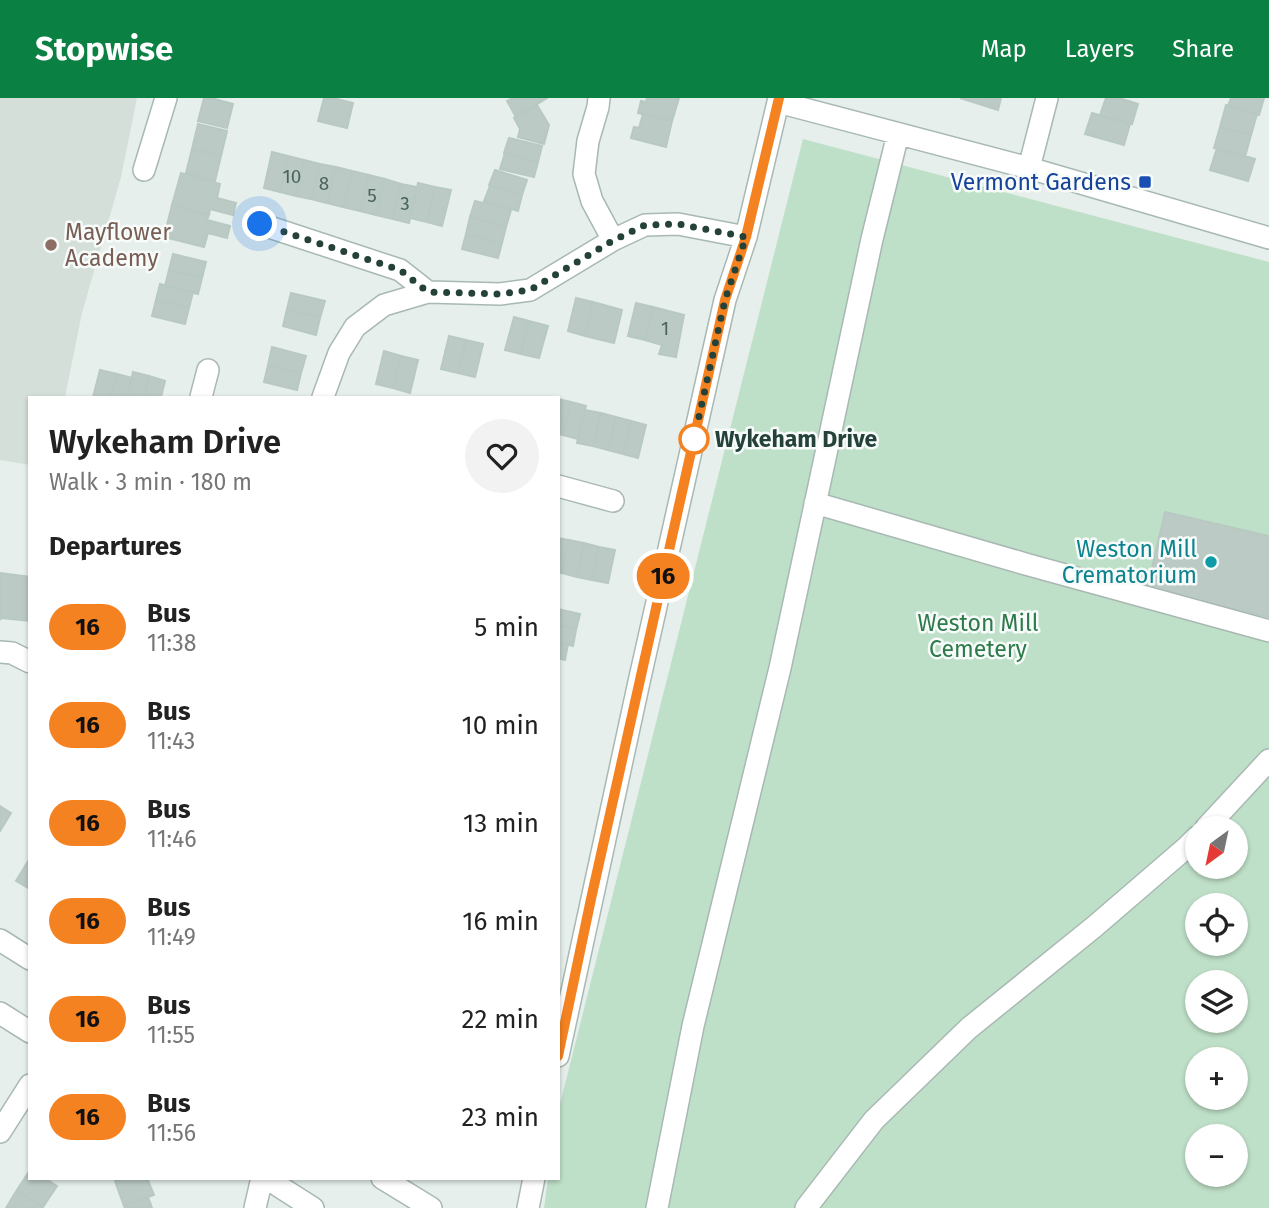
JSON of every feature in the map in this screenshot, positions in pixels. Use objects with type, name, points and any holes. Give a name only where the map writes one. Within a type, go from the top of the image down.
[{"type":"street","points":[[144,170],[166,98]]},
{"type":"street","points":[[599,98],[588,141],[584,174],[593,201],[614,240]]},
{"type":"street","points":[[1029,168],[1047,98]]},
{"type":"street","points":[[560,1046],[725,300],[746,237],[778,100],[1029,168],[1269,238]]},
{"type":"street","points":[[657,1208],[693,1026],[780,668],[872,239],[898,134]]},
{"type":"street","points":[[260,224],[400,270],[428,292]]},
{"type":"street","points":[[323,396],[339,353],[355,327],[384,305],[428,292],[500,294],[530,290],[614,240],[645,225],[678,224],[746,237]]},
{"type":"street","points":[[201,396],[208,370]]},
{"type":"street","points":[[560,487],[613,501]]},
{"type":"street","points":[[815,503],[1269,631]]},
{"type":"street","points":[[0,652],[12,653],[28,661]]},
{"type":"street","points":[[1217,816],[1269,760]]},
{"type":"street","points":[[806,1208],[874,1120],[969,1028],[1094,927],[1185,849]]},
{"type":"street","points":[[0,940],[28,959]]},
{"type":"street","points":[[0,1013],[28,1031]]},
{"type":"street","points":[[0,1132],[28,1088]]},
{"type":"street","points":[[255,1208],[263,1180]]},
{"type":"street","points":[[267,1180],[313,1208]]},
{"type":"street","points":[[385,1180],[431,1208]]},
{"type":"street","points":[[528,1208],[534,1180]]},
{"type":"shaded area","name":"Mayflower Academy","points":[[0,98],[137,98],[121,177],[82,313],[65,396],[28,396],[28,465],[0,460]]},
{"type":"green space","name":"Weston Mill Cemetery","points":[[803,139],[1269,262],[1269,1208],[544,1208],[548,1180],[560,1180],[560,1104]]},
{"type":"building","points":[[204,98],[233,104],[227,128],[198,121]]},
{"type":"building","points":[[324,98],[353,103],[347,128],[318,121]]},
{"type":"building","points":[[513,98],[547,98],[516,117],[507,101]]},
{"type":"building","points":[[647,98],[679,98],[672,121],[638,113],[641,101],[646,102]]},
{"type":"building","points":[[960,98],[1001,98],[998,110]]},
{"type":"building","points":[[1106,98],[1119,98],[1138,104],[1132,124],[1100,115]]},
{"type":"building","points":[[1231,98],[1264,98],[1259,115],[1228,106]]},
{"type":"building","points":[[537,105],[549,125],[544,144],[518,137],[520,129],[514,118]]},
{"type":"building","points":[[1226,105],[1257,114],[1251,135],[1220,127]]},
{"type":"building","points":[[1092,113],[1130,124],[1124,145],[1085,134]]},
{"type":"building","points":[[643,114],[672,121],[666,147],[631,138],[634,127],[639,128]]},
{"type":"building","points":[[198,124],[227,131],[221,156],[192,149]]},
{"type":"building","points":[[1220,127],[1251,135],[1245,157],[1214,148]]},
{"type":"building","points":[[509,138],[542,146],[538,162],[504,153]]},
{"type":"building","points":[[1217,148],[1255,159],[1248,181],[1210,170]]},
{"type":"building","points":[[192,149],[221,156],[215,181],[186,173]]},
{"type":"building","points":[[272,152],[288,156],[280,192],[264,188]]},
{"type":"building","points":[[505,153],[538,162],[534,177],[500,169]]},
{"type":"building","points":[[288,156],[304,160],[296,196],[280,192]]},
{"type":"building","points":[[304,160],[320,164],[311,199],[296,196]]},
{"type":"building","points":[[320,164],[336,167],[327,203],[311,199]]},
{"type":"building","points":[[336,167],[352,171],[343,207],[327,203]]},
{"type":"building","points":[[495,170],[527,180],[522,195],[489,185]]},
{"type":"building","points":[[352,171],[369,175],[360,211],[343,207]]},
{"type":"building","points":[[181,173],[220,184],[217,198],[236,203],[233,215],[210,209],[209,215],[172,205]]},
{"type":"building","points":[[369,175],[385,179],[376,215],[360,211]]},
{"type":"building","points":[[385,179],[401,184],[393,219],[376,215]]},
{"type":"building","points":[[418,183],[435,187],[427,222],[410,218]]},
{"type":"building","points":[[401,184],[417,187],[409,223],[393,219]]},
{"type":"building","points":[[490,186],[522,195],[518,211],[484,201]]},
{"type":"building","points":[[435,187],[451,190],[442,226],[427,222]]},
{"type":"building","points":[[475,201],[511,210],[506,227],[470,217]]},
{"type":"building","points":[[172,205],[209,215],[207,220],[230,226],[227,238],[208,233],[204,247],[164,237]]},
{"type":"building","points":[[470,217],[506,227],[502,243],[466,234]]},
{"type":"building","points":[[466,234],[502,243],[498,258],[462,249]]},
{"type":"building","points":[[173,254],[206,262],[202,278],[169,270]]},
{"type":"building","points":[[169,270],[202,278],[198,294],[165,286]]},
{"type":"building","points":[[160,284],[193,292],[189,308],[156,300]]},
{"type":"building","points":[[291,293],[325,301],[320,318],[287,309]]},
{"type":"building","points":[[576,298],[593,302],[585,336],[568,331]]},
{"type":"building","points":[[156,300],[189,308],[185,324],[152,316]]},
{"type":"building","points":[[593,302],[622,310],[614,343],[585,336]]},
{"type":"building","points":[[636,303],[653,307],[645,340],[628,336]]},
{"type":"building","points":[[653,307],[684,315],[676,357],[659,354],[662,345],[645,340]]},
{"type":"building","points":[[287,309],[320,318],[316,335],[283,326]]},
{"type":"building","points":[[514,317],[529,321],[521,354],[505,350]]},
{"type":"building","points":[[529,321],[548,326],[539,358],[521,354]]},
{"type":"building","points":[[449,336],[466,340],[458,373],[441,369]]},
{"type":"building","points":[[466,340],[483,344],[475,377],[458,373]]},
{"type":"building","points":[[272,347],[306,356],[301,373],[268,365]]},
{"type":"building","points":[[384,351],[401,356],[393,388],[376,384]]},
{"type":"building","points":[[401,356],[418,360],[410,393],[393,388]]},
{"type":"building","points":[[268,365],[301,373],[297,390],[264,382]]},
{"type":"building","points":[[100,370],[117,374],[110,396],[93,396]]},
{"type":"building","points":[[133,372],[149,376],[144,396],[127,396]]},
{"type":"building","points":[[117,374],[132,378],[127,396],[110,396]]},
{"type":"building","points":[[149,376],[165,381],[161,396],[144,396]]},
{"type":"building","points":[[560,399],[571,402],[563,435],[560,434]]},
{"type":"building","points":[[571,402],[586,406],[578,439],[563,435]]},
{"type":"building","points":[[585,410],[601,413],[593,446],[577,443]]},
{"type":"building","points":[[601,413],[616,417],[608,450],[593,446]]},
{"type":"building","points":[[616,417],[631,421],[623,454],[608,450]]},
{"type":"building","points":[[631,421],[646,425],[638,458],[623,454]]},
{"type":"building","name":"Weston Mill Crematorium","points":[[1165,512],[1269,536],[1269,617],[1147,589]]},
{"type":"building","points":[[560,538],[569,540],[560,572]]},
{"type":"building","points":[[569,540],[584,543],[577,577],[562,573]]},
{"type":"building","points":[[584,543],[599,547],[592,580],[577,577]]},
{"type":"building","points":[[599,547],[615,550],[608,583],[592,580]]},
{"type":"building","points":[[0,573],[28,577],[28,621],[0,620]]},
{"type":"building","points":[[560,609],[580,614],[576,630],[560,626]]},
{"type":"building","points":[[560,626],[576,630],[573,646],[560,643]]},
{"type":"building","points":[[560,642],[568,644],[565,660],[560,659]]},
{"type":"building","points":[[0,806],[11,813],[0,831]]},
{"type":"building","points":[[28,861],[28,888],[16,881]]},
{"type":"building","points":[[28,1173],[28,1180],[47,1180],[57,1186],[43,1207],[17,1190]]},
{"type":"building","points":[[148,1180],[154,1195],[124,1206],[115,1181]]},
{"type":"building","points":[[17,1190],[43,1207],[43,1208],[6,1208]]},
{"type":"building","points":[[148,1197],[152,1208],[124,1206]]},
{"type":"bus line","name":"16","points":[[560,1046],[725,300],[746,237],[779,98]]},
{"type":"place","name":"Vermont Gardens","points":[[1145,182]]},
{"type":"place","name":"Mayflower Academy","points":[[51,245]]},
{"type":"place","name":"Wykeham Drive","points":[[694,439]]},
{"type":"place","name":"Weston Mill Crematorium","points":[[1211,562]]},
{"type":"route","points":[[260,224],[400,270],[428,292],[500,294],[530,290],[614,240],[645,225],[678,224],[746,237],[725,300],[694,439]]}]
